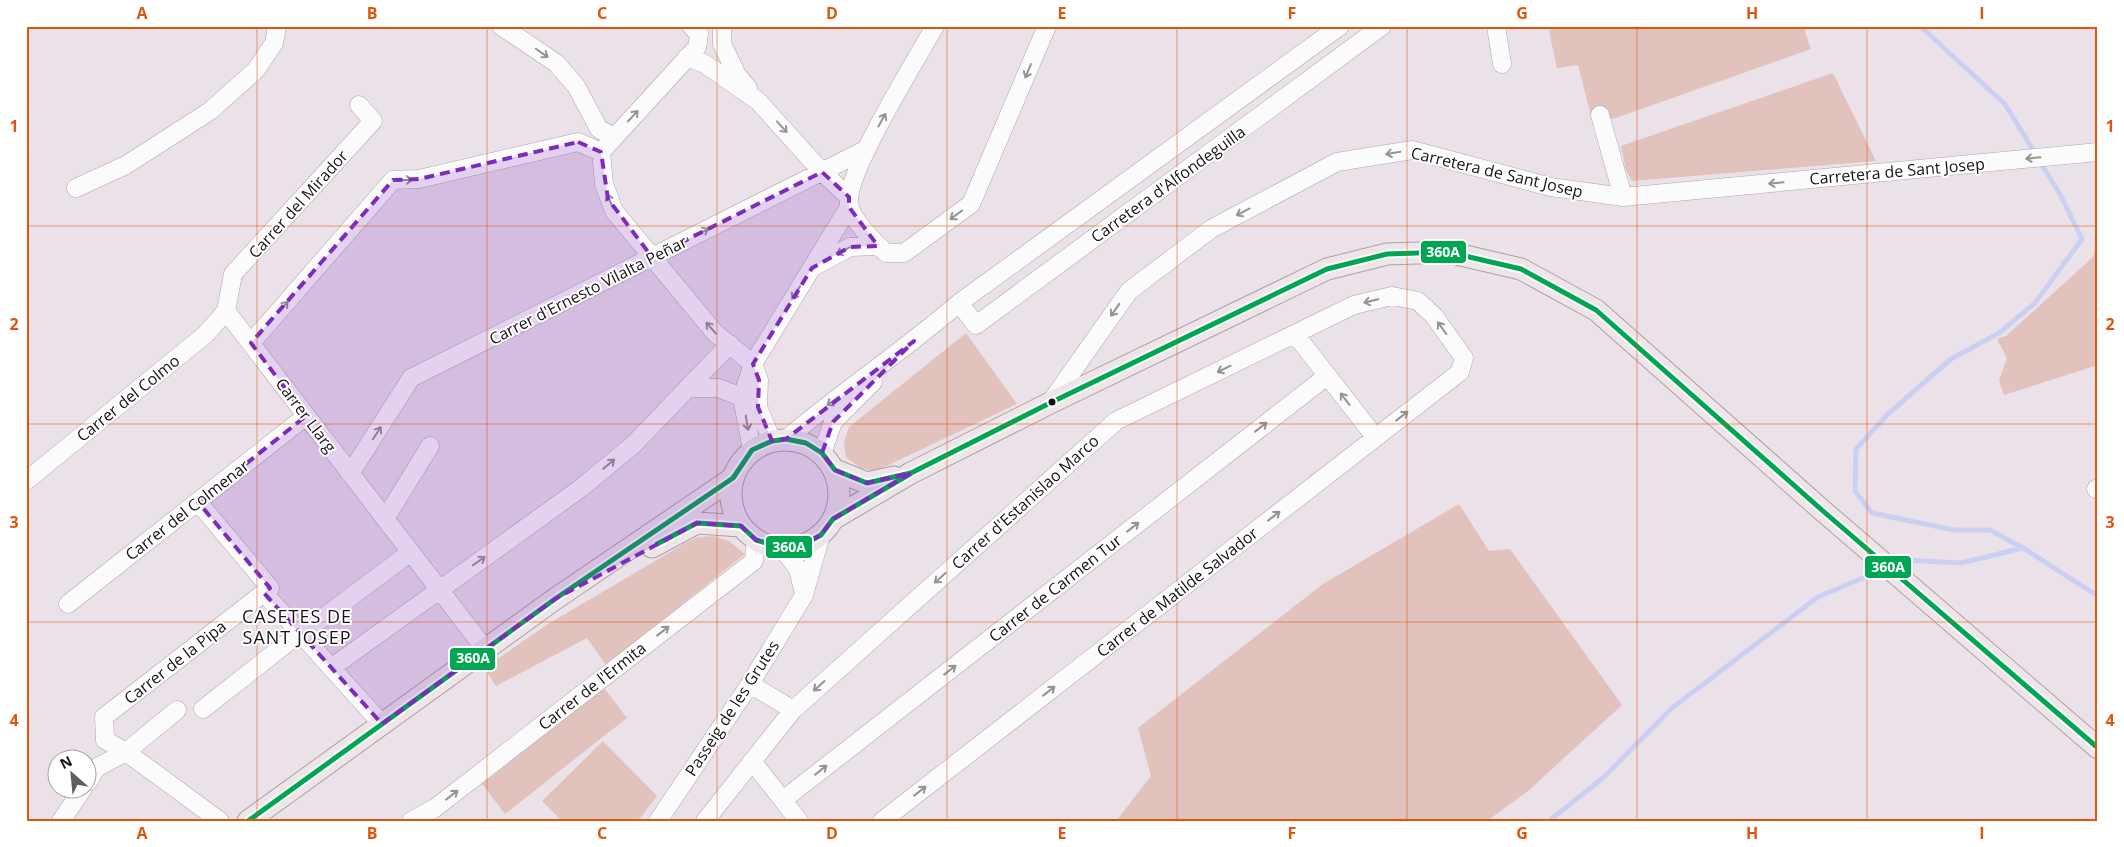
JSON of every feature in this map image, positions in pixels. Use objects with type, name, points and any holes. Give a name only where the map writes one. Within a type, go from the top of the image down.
[{"type":"main road","points":[[733,478],[731,502],[741,526],[756,540],[782,548],[801,546],[911,473],[1050,403],[1327,269],[1388,254],[1448,252],[1521,268],[1596,310],[1942,614],[2098,748]]},
{"type":"main road","points":[[248,821],[555,599],[733,478],[752,450],[779,440],[806,443],[828,462],[867,483],[911,473]]},
{"type":"main road","points":[[827,527],[840,493],[828,462]]},
{"type":"main road","points":[[555,599],[697,523],[741,526]]},
{"type":"street","points":[[76,188],[126,165],[210,111],[256,70],[274,43],[277,26]]},
{"type":"street","points":[[501,26],[556,63],[576,86],[588,112],[599,129],[614,137]]},
{"type":"street","points":[[722,26],[722,44],[737,75],[849,202],[878,246],[886,253],[904,253],[971,204],[1047,26]]},
{"type":"street","points":[[752,450],[742,397],[753,364],[812,268],[849,202],[865,150],[935,26]]},
{"type":"street","name":"Carretera d'Alfondeguilla","points":[[779,440],[914,341],[959,304],[1340,26]]},
{"type":"street","name":"Carretera d'Alfondeguilla","points":[[959,304],[976,325],[1382,26]]},
{"type":"street","points":[[1496,26],[1502,64]]},
{"type":"street","points":[[695,30],[697,47],[601,152],[604,184],[614,211],[652,257],[715,333],[753,364],[759,380],[758,408],[779,440]]},
{"type":"street","points":[[688,57],[705,64],[758,101]]},
{"type":"street","name":"Carrer del Mirador","points":[[226,311],[234,274],[373,121],[358,105]]},
{"type":"street","points":[[578,142],[588,112]]},
{"type":"street","points":[[1600,115],[1623,197]]},
{"type":"street","points":[[250,343],[392,180],[419,179],[578,142],[601,152]]},
{"type":"street","name":"Carrer d'Ernesto Vilalta Peñar","points":[[350,474],[411,378],[865,150]]},
{"type":"street","name":"Carretera de Sant Josep","points":[[1050,403],[1129,291],[1211,229],[1337,162],[1412,150],[1551,188],[1623,197],[2090,153]]},
{"type":"street","points":[[812,268],[850,246],[878,246]]},
{"type":"street","name":"Carrer d'Estanislao Marco","points":[[705,821],[793,710],[1116,421],[1354,305],[1392,296],[1418,301],[1434,316],[1464,358]]},
{"type":"street","name":"Carrer Llarg","points":[[226,311],[485,649]]},
{"type":"street","name":"Carrer del Colmo","points":[[26,481],[206,334],[226,311]]},
{"type":"street","points":[[1295,334],[1375,438]]},
{"type":"street","name":"Carretera d'Alfondeguilla","points":[[828,462],[833,422],[914,341]]},
{"type":"street","points":[[331,668],[581,488],[634,444],[730,344]]},
{"type":"street","name":"Carrer de Matilde Salvador","points":[[882,821],[1460,372],[1464,358]]},
{"type":"street","name":"Carrer de Carmen Tur","points":[[783,800],[1327,376]]},
{"type":"street","points":[[687,388],[718,388],[742,397]]},
{"type":"street","name":"Carrer del Colmenar","points":[[68,604],[306,416]]},
{"type":"street","points":[[385,519],[430,446]]},
{"type":"street","points":[[198,502],[301,634],[382,724]]},
{"type":"street","name":"Passeig de les Grutes","points":[[658,821],[750,684],[804,595],[827,527]]},
{"type":"street","name":"Carrer de l'Ermita","points":[[410,821],[434,808],[754,561],[756,540]]},
{"type":"street","points":[[782,548],[798,569],[804,595]]},
{"type":"street","points":[[203,710],[411,552]]},
{"type":"street","name":"Carrer de la Pipa","points":[[126,752],[105,740],[104,717],[267,590]]},
{"type":"street","points":[[750,684],[793,710]]},
{"type":"street","points":[[98,767],[126,752],[177,710]]},
{"type":"street","points":[[126,752],[220,821]]},
{"type":"street","points":[[752,761],[799,821]]},
{"type":"street","points":[[61,821],[75,800]]},
{"type":"highlighted area","points":[[578,142],[601,152],[608,199],[652,257],[822,172],[849,197],[849,207],[878,246],[850,247],[812,268],[753,364],[759,380],[758,407],[772,441],[786,439],[914,341],[833,422],[822,453],[835,470],[867,483],[911,473],[833,519],[821,535],[801,546],[782,548],[756,540],[741,526],[697,523],[555,599],[382,724],[264,593],[270,588],[198,502],[306,416],[251,343],[393,180],[419,179]]},
{"type":"shaded area","points":[[1553,26],[1803,26],[1811,49],[1613,119],[1591,116],[1578,65],[1557,68],[1549,31]]},
{"type":"shaded area","points":[[1833,73],[1876,161],[1632,181],[1626,170],[1621,146]]},
{"type":"shaded area","points":[[2098,234],[2098,365],[2004,395],[1999,381],[2007,358],[1997,339],[2006,336],[2093,257]]},
{"type":"shaded area","points":[[966,333],[1017,404],[876,471],[860,468],[846,457],[844,442],[849,427]]},
{"type":"shaded area","points":[[1459,504],[1489,551],[1510,549],[1622,705],[1528,791],[1487,821],[1116,821],[1151,776],[1138,728],[1323,584]]},
{"type":"shaded area","points":[[714,536],[729,541],[745,554],[606,665],[587,638],[496,686],[484,668],[548,624],[689,541],[699,537]]},
{"type":"shaded area","points":[[604,688],[627,718],[505,814],[482,784]]},
{"type":"shaded area","points":[[603,741],[657,796],[638,821],[562,821],[542,801]]},
{"type":"waterway","points":[[1920,26],[2005,104],[2036,155]]},
{"type":"waterway","points":[[2023,548],[1990,530],[1954,530],[1872,513],[1855,491],[1856,449],[1888,414],[1951,359],[1999,333],[2035,303],[2082,239],[2060,194],[2040,162]]},
{"type":"waterway","points":[[1894,565],[1905,560],[1961,563],[2023,548],[2098,596]]},
{"type":"waterway","points":[[1549,821],[1603,778],[1672,708],[1818,597],[1882,570]]},
{"type":"transit line","name":"360A","points":[[248,821],[555,599],[733,478],[752,450],[772,441],[786,439],[806,443],[822,453],[835,470],[867,483],[911,473],[1050,403],[1327,269],[1387,254],[1448,252],[1521,269],[1596,310],[1823,511],[2098,748]]},
{"type":"transit line","name":"360A","points":[[657,544],[697,523],[741,526],[756,540],[782,548],[801,546],[821,535],[833,519],[910,474]]},
{"type":"district","name":"CASETES DE SANT JOSEP","points":[[297,628]]}]
